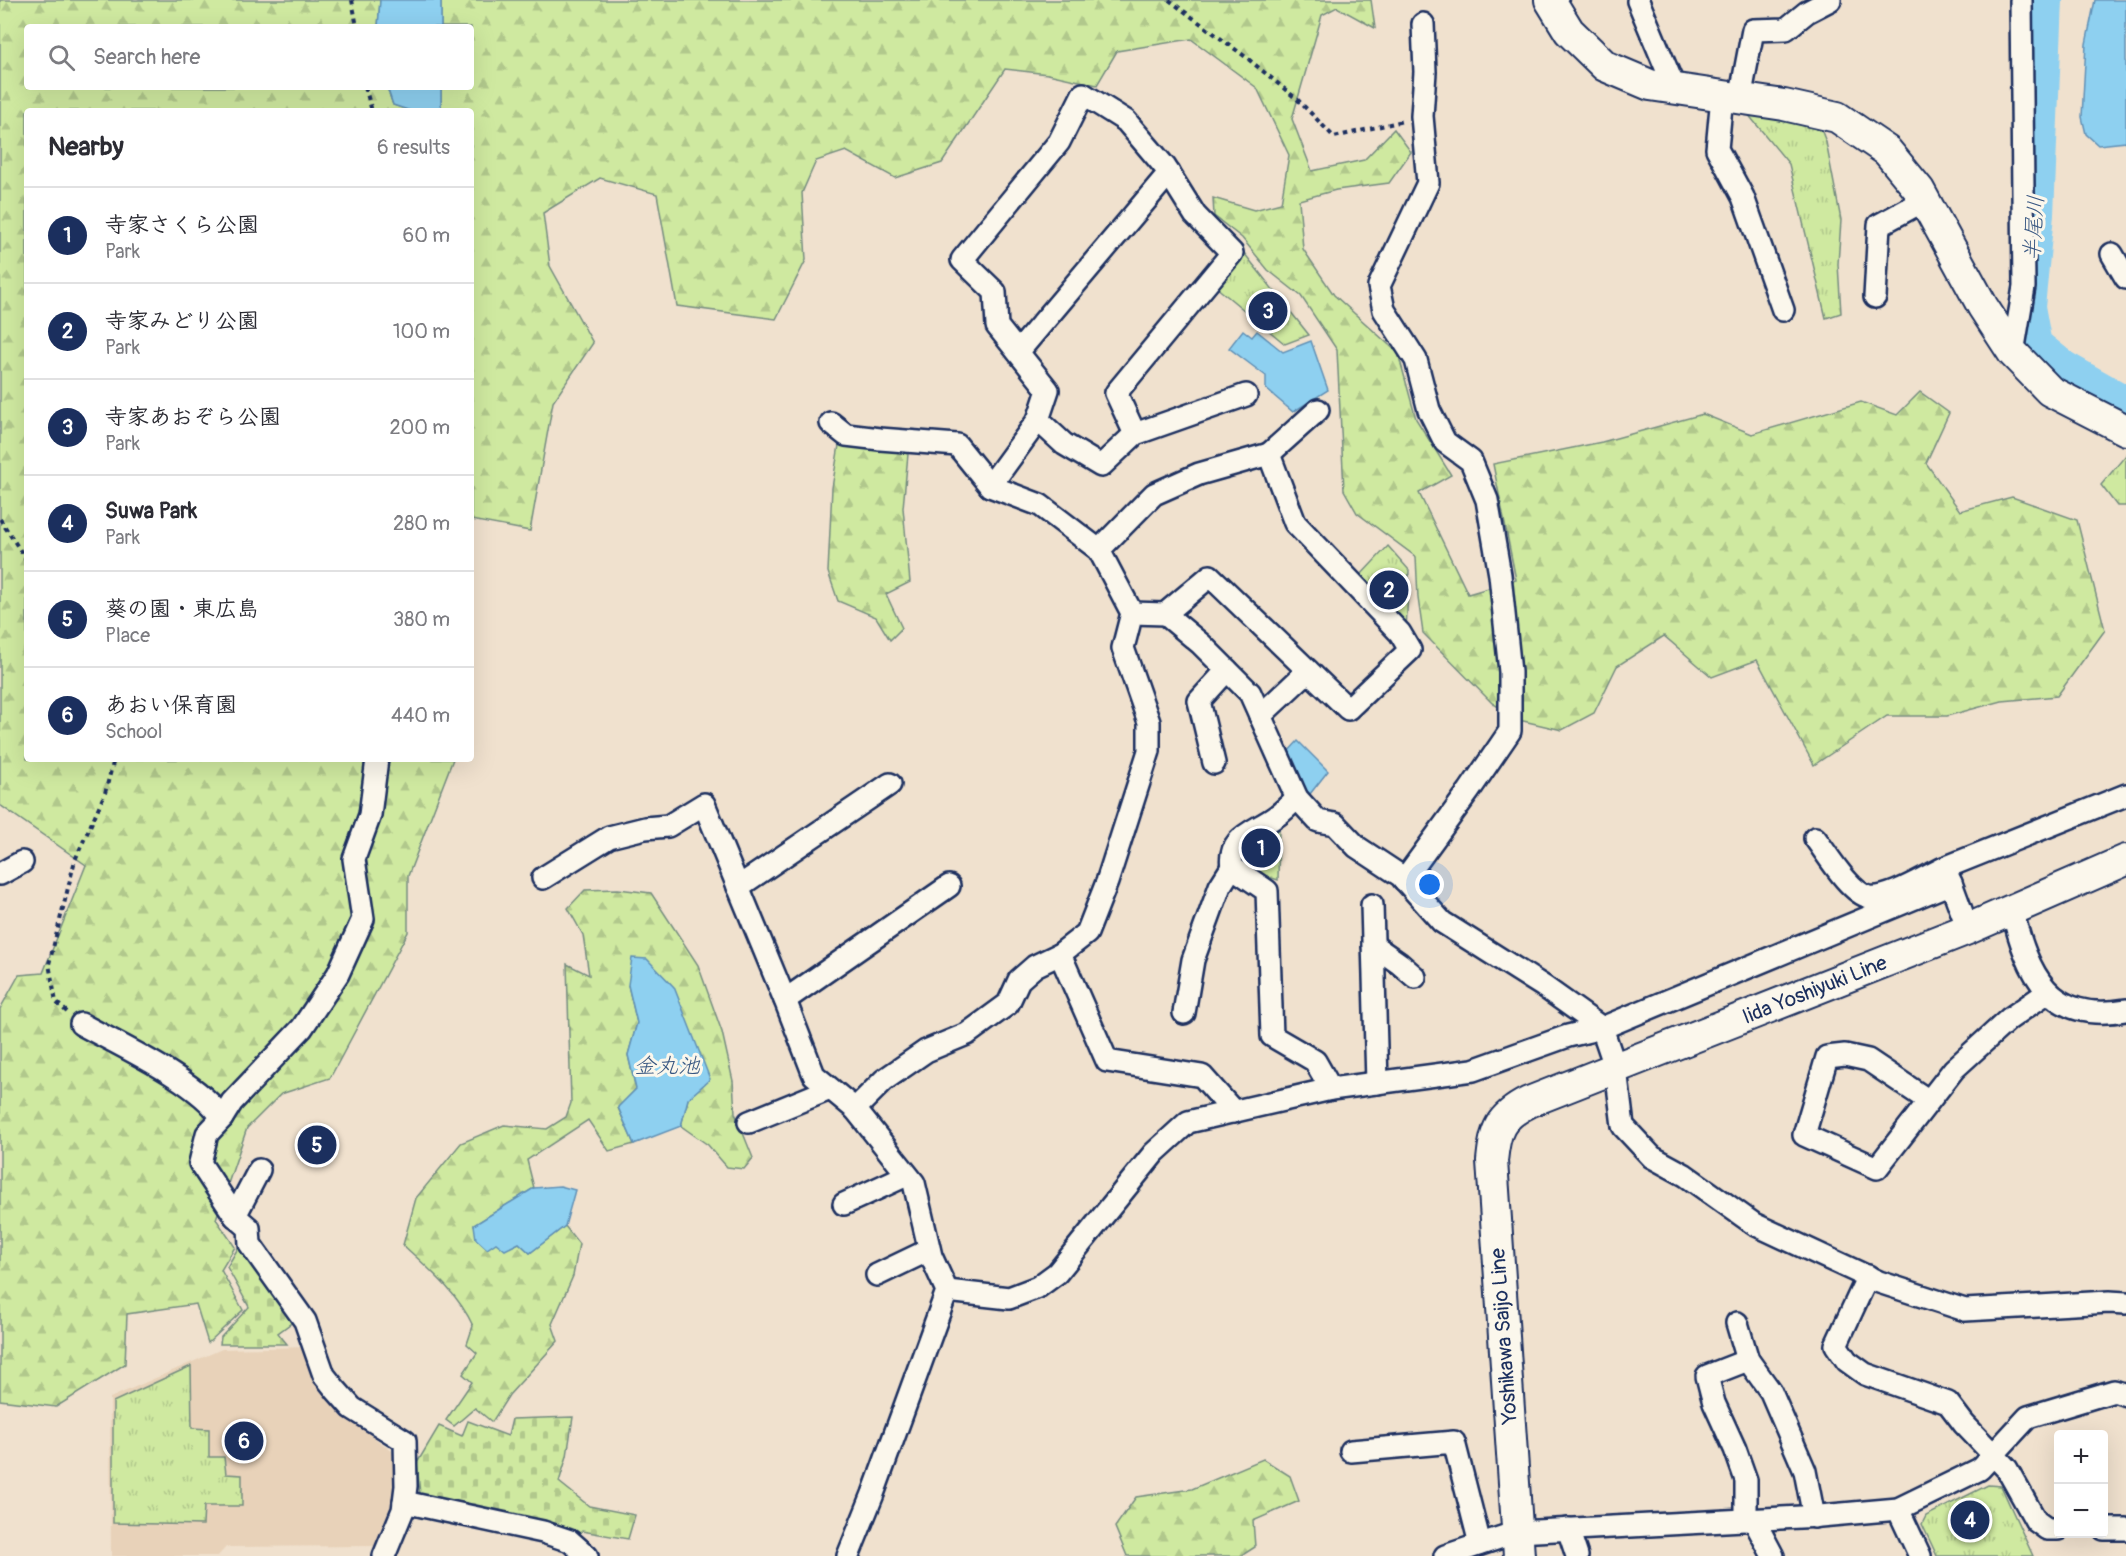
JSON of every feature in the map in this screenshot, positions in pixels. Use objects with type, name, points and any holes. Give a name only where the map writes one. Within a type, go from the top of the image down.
[{"type":"main road","points":[[1550,0],[1569,31],[1605,66],[1650,85],[1784,105],[1837,117],[1887,151],[1919,190],[1983,307],[2013,353],[2050,391],[2126,430]]},
{"type":"main road","name":"Iida Yoshiyuki Line","points":[[1504,1119],[1516,1108],[1529,1102],[1968,929],[2126,860]]},
{"type":"main road","name":"Yoshikawa Saijo Line","points":[[1504,1119],[1494,1140],[1492,1161],[1518,1544]]},
{"type":"street","points":[[1783,310],[1743,197],[1717,149],[1753,30],[1786,29],[1807,12],[1830,0]]},
{"type":"street","points":[[2013,353],[2024,287],[2022,0]]},
{"type":"street","points":[[1638,1],[1675,89]]},
{"type":"street","points":[[1404,880],[1510,731],[1510,672],[1500,574],[1486,500],[1471,461],[1445,442],[1430,410],[1416,360],[1384,310],[1379,286],[1428,183],[1422,116],[1425,72],[1423,24]]},
{"type":"street","points":[[990,486],[1038,420],[1048,390],[997,326],[995,292],[962,260],[1059,142],[1083,94],[1126,121],[1169,173],[1195,215],[1232,253],[1116,393],[1135,434]]},
{"type":"street","points":[[1018,352],[1169,173]]},
{"type":"street","points":[[1875,297],[1879,225],[1925,201]]},
{"type":"street","points":[[2112,254],[2126,278]]},
{"type":"street","points":[[1038,420],[1064,444],[1101,466],[1135,434],[1246,395]]},
{"type":"street","points":[[1099,550],[1155,494],[1199,474],[1269,454],[1318,410]]},
{"type":"street","points":[[831,423],[846,435],[880,440],[957,445],[990,486],[1040,505],[1099,550],[1132,613],[1123,648],[1149,722],[1149,751],[1107,882],[1087,933],[1059,954],[1035,966],[1019,980],[1008,1004],[967,1034],[926,1051],[884,1080],[855,1109]]},
{"type":"street","points":[[1165,614],[1210,576],[1348,709],[1410,650],[1400,633],[1295,523],[1269,454]]},
{"type":"street","points":[[1132,613],[1165,614],[1201,644],[1250,693],[1297,798],[1318,822],[1335,824],[1357,846],[1404,880],[1442,921],[1494,957],[1543,986],[1602,1028],[1616,1069],[1623,1126],[1652,1157],[1685,1175],[1754,1224],[1868,1276],[1965,1310],[2126,1303]]},
{"type":"street","points":[[1214,763],[1199,701],[1227,670]]},
{"type":"street","points":[[1260,716],[1308,671]]},
{"type":"street","points":[[377,762],[370,815],[354,859],[363,919],[338,974],[302,1028],[232,1102],[222,1118],[207,1134],[200,1163],[235,1216],[249,1228],[250,1244],[305,1321],[324,1375],[352,1408],[405,1442],[406,1486],[403,1510],[384,1556]]},
{"type":"street","points":[[738,886],[890,784]]},
{"type":"street","points":[[947,1291],[1009,1298],[1038,1287],[1057,1273],[1167,1140],[1188,1122],[1331,1089],[1473,1070],[1568,1036],[1602,1028],[2126,795]]},
{"type":"street","points":[[1184,1013],[1193,960],[1220,886],[1232,867],[1230,854],[1238,840],[1278,816],[1297,798]]},
{"type":"street","points":[[543,878],[609,837],[645,828],[668,826],[704,804],[814,1075],[855,1109],[914,1183],[929,1250],[947,1291],[848,1556]]},
{"type":"street","points":[[1815,838],[1850,884],[1868,897],[1883,896],[1948,876]]},
{"type":"street","points":[[0,874],[22,862]]},
{"type":"street","points":[[1232,867],[1268,891],[1272,1036],[1315,1061],[1331,1089]]},
{"type":"street","points":[[1948,876],[1968,929]]},
{"type":"street","points":[[785,1000],[949,886]]},
{"type":"street","points":[[1372,905],[1377,1083]]},
{"type":"street","points":[[2012,910],[2027,960],[2041,986],[2066,1004],[2089,1013],[2126,1010]]},
{"type":"street","points":[[1373,945],[1400,963],[1415,977]]},
{"type":"street","points":[[1059,954],[1107,1061],[1202,1076],[1234,1112]]},
{"type":"street","points":[[1929,1101],[1868,1060],[1845,1055],[1827,1057],[1804,1135],[1877,1168],[1954,1069],[2009,1019],[2048,992]]},
{"type":"street","points":[[81,1024],[177,1077],[216,1108],[222,1118]]},
{"type":"street","points":[[749,1122],[830,1089]]},
{"type":"street","points":[[235,1216],[259,1170]]},
{"type":"street","points":[[844,1204],[907,1175]]},
{"type":"street","points":[[877,1275],[929,1250]]},
{"type":"street","points":[[1868,1276],[1836,1346],[1847,1361],[1865,1374],[1948,1403],[1964,1424],[2007,1469],[2036,1521],[2047,1529],[2054,1529]]},
{"type":"street","points":[[1737,1323],[1748,1360],[1771,1392],[1805,1471],[1814,1517]]},
{"type":"street","points":[[1748,1360],[1707,1376],[1714,1403],[1746,1480],[1750,1520],[1773,1556]]},
{"type":"street","points":[[1445,1556],[1480,1544],[1518,1544],[1568,1529],[1814,1517],[1898,1509],[1980,1469],[2028,1417],[2114,1391],[2126,1395]]},
{"type":"street","points":[[1351,1450],[1454,1442],[1480,1544]]},
{"type":"street","points":[[404,1502],[543,1532],[570,1541],[587,1556]]},
{"type":"street","points":[[1898,1509],[1920,1556]]},
{"type":"street","points":[[1568,1529],[1577,1556]]},
{"type":"street","points":[[2108,1529],[2126,1529]]},
{"type":"path","points":[[351,0],[356,24]]},
{"type":"path","points":[[1168,0],[1247,58],[1298,100],[1334,137],[1422,116]]},
{"type":"path","points":[[367,90],[371,108]]},
{"type":"path","points":[[0,519],[24,556]]},
{"type":"path","points":[[81,1024],[56,1002],[49,964],[75,860],[105,793],[113,762]]},
{"type":"shaded area","points":[[310,1347],[324,1391],[364,1430],[393,1452],[399,1503],[382,1533],[382,1546],[226,1547],[218,1556],[111,1556],[110,1398],[222,1349]]},
{"type":"green space","points":[[0,0],[380,0],[378,24],[24,24],[24,90],[388,90],[393,105],[402,108],[24,108],[24,762],[452,762],[408,876],[408,932],[330,1078],[281,1094],[247,1128],[216,1219],[235,1247],[221,1270],[243,1310],[208,1343],[196,1304],[127,1314],[125,1364],[56,1407],[0,1400],[0,1009],[19,975],[43,973],[86,865],[0,805]]},
{"type":"green space","points":[[441,0],[1371,0],[1375,28],[1337,7],[1322,15],[1292,119],[1312,171],[1364,160],[1394,129],[1411,152],[1389,183],[1336,190],[1299,200],[1303,249],[1334,295],[1398,353],[1416,419],[1451,475],[1419,493],[1468,594],[1516,580],[1493,464],[1602,442],[1703,414],[1752,434],[1861,402],[1897,415],[1920,392],[1949,413],[1926,463],[1960,511],[2012,497],[2077,520],[2105,630],[2057,696],[2002,701],[1947,716],[1887,716],[1814,765],[1757,660],[1712,677],[1664,636],[1617,666],[1594,713],[1562,730],[1519,720],[1492,703],[1423,633],[1416,557],[1357,513],[1344,490],[1337,350],[1301,296],[1268,270],[1242,238],[1214,216],[1213,198],[1254,210],[1281,203],[1289,155],[1257,88],[1191,39],[1117,51],[1097,85],[1048,74],[1005,69],[942,163],[895,178],[846,151],[816,161],[802,193],[806,260],[776,319],[677,306],[657,194],[600,178],[543,213],[550,266],[593,343],[553,402],[530,531],[474,521],[474,108],[441,108],[441,90],[474,90],[474,24],[441,24]]},
{"type":"green space","points":[[1747,113],[1819,124],[1826,142],[1841,220],[1838,264],[1841,313],[1826,318],[1789,164]]},
{"type":"green space","points":[[1244,253],[1309,335],[1285,344],[1216,287]]},
{"type":"green space","points":[[840,439],[908,454],[903,508],[910,582],[886,594],[902,628],[890,640],[876,617],[838,601],[828,572],[832,488]]},
{"type":"green space","points":[[2126,455],[2126,506],[2117,506],[2101,485]]},
{"type":"green space","points":[[1388,546],[1409,570],[1406,632],[1358,578]]},
{"type":"green space","points":[[1279,827],[1278,880],[1241,868],[1237,854],[1248,842]]},
{"type":"green space","points":[[618,889],[651,893],[698,965],[722,1032],[733,1081],[735,1113],[753,1158],[744,1169],[727,1167],[708,1145],[681,1126],[688,1099],[628,985],[637,1023],[628,1055],[636,1089],[618,1108],[634,1144],[609,1151],[588,1120],[527,1160],[534,1188],[474,1225],[505,1249],[519,1243],[530,1253],[565,1226],[579,1244],[573,1276],[552,1324],[558,1341],[509,1395],[492,1422],[475,1408],[454,1426],[446,1420],[472,1382],[463,1374],[477,1353],[467,1344],[473,1326],[451,1292],[403,1245],[416,1198],[461,1143],[504,1125],[547,1129],[566,1117],[571,1103],[567,964],[589,975],[583,935],[568,908],[585,890]]},
{"type":"green space","points":[[241,1243],[294,1321],[278,1333],[287,1344],[220,1344],[221,1337],[249,1307],[227,1267]]},
{"type":"green space","points":[[191,1366],[192,1428],[209,1429],[209,1457],[224,1457],[226,1474],[242,1475],[242,1506],[204,1506],[203,1525],[113,1523],[113,1402]]},
{"type":"green space","points":[[573,1417],[567,1456],[559,1482],[589,1506],[635,1515],[628,1539],[582,1531],[579,1534],[420,1494],[417,1463],[439,1426],[462,1436],[468,1421],[508,1436],[512,1419]]},
{"type":"green space","points":[[1263,1459],[1290,1476],[1299,1501],[1253,1521],[1255,1547],[1241,1556],[1127,1556],[1115,1527],[1136,1497],[1192,1489]]},
{"type":"green space","points":[[1988,1485],[2001,1486],[2033,1556],[1937,1556],[1922,1524],[1926,1516]]},
{"type":"water","points":[[380,0],[441,0],[441,24],[378,24]]},
{"type":"water","points":[[2095,0],[2126,0],[2126,142],[2098,145],[2086,134],[2082,117],[2086,44]]},
{"type":"water","points":[[388,90],[441,90],[441,108],[402,108],[393,105]]},
{"type":"water","points":[[1243,330],[1252,337],[1257,331],[1283,352],[1311,341],[1328,390],[1293,412],[1266,389],[1266,376],[1229,348]]},
{"type":"water","points":[[1298,741],[1328,771],[1306,799],[1285,755]]},
{"type":"water","name":"金丸池","points":[[632,958],[647,959],[674,987],[710,1079],[688,1099],[681,1126],[634,1144],[618,1107],[636,1089],[628,1055],[637,1023],[628,985]]},
{"type":"water","points":[[560,1186],[575,1190],[565,1226],[530,1253],[519,1243],[505,1250],[496,1243],[487,1249],[476,1239],[474,1225],[534,1188]]},
{"type":"waterway","name":"半尾川","points":[[2045,0],[2036,214],[2027,307],[2034,345],[2064,369],[2126,404]]},
{"type":"place","name":"寺家あおぞら公園","points":[[1268,311]]},
{"type":"place","name":"寺家みどり公園","points":[[1389,590]]},
{"type":"place","name":"寺家さくら公園","points":[[1261,848]]},
{"type":"place","name":"葵の園・東広島","points":[[317,1145]]},
{"type":"place","name":"あおい保育園","points":[[244,1441]]},
{"type":"place","name":"Suwa Park","points":[[1970,1520]]}]
